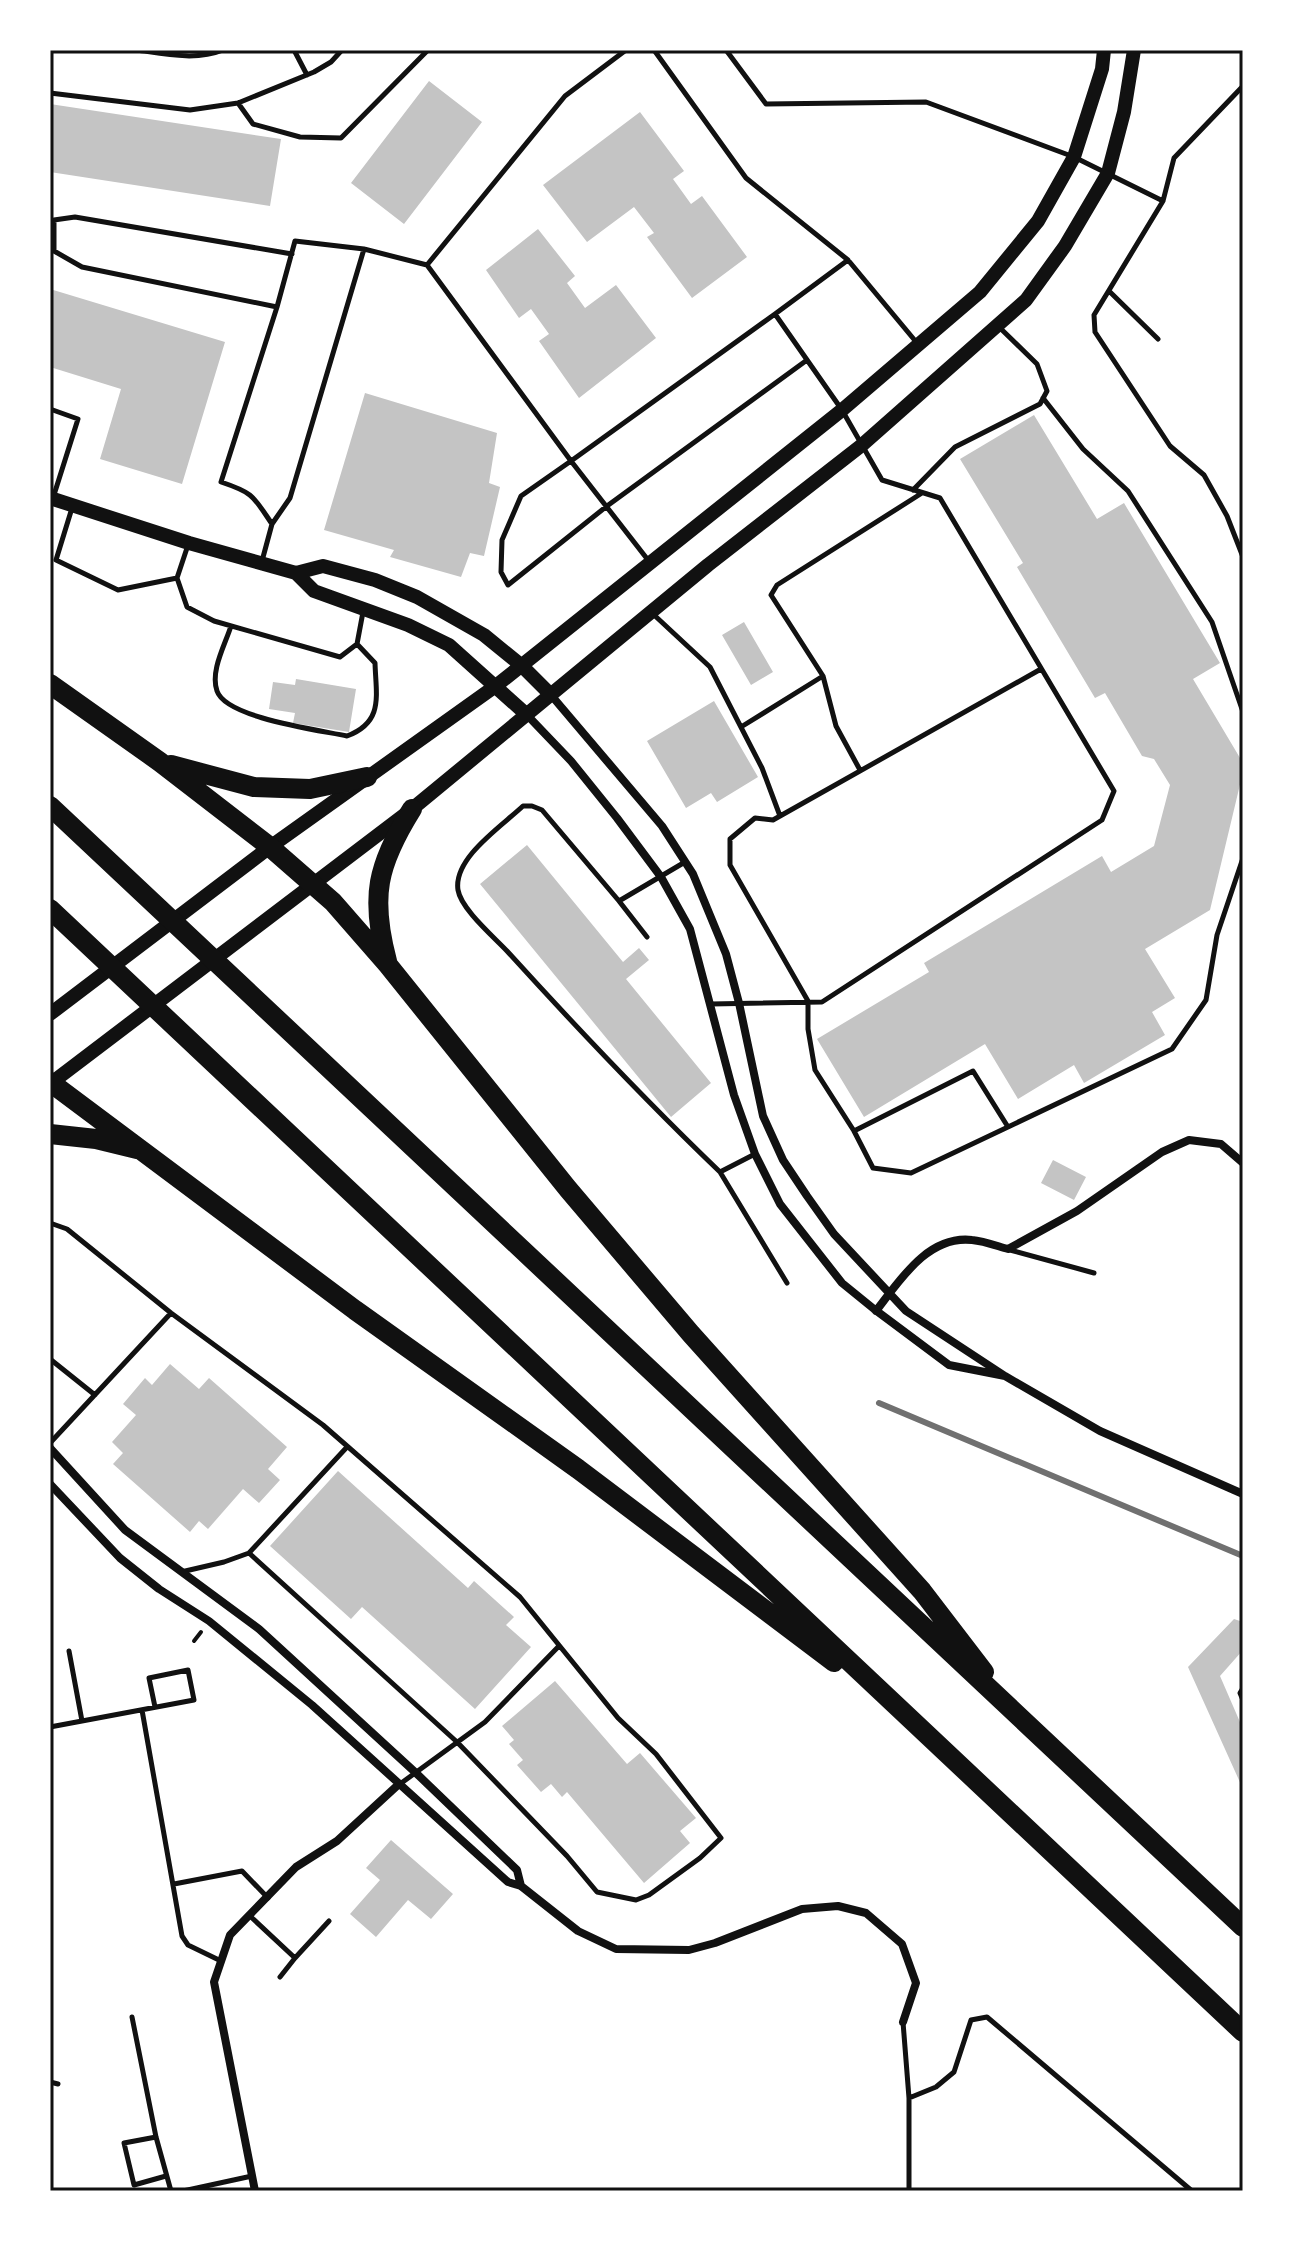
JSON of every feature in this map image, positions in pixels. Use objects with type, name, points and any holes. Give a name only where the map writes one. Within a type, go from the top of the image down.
[{"type":"highway","points":[[50,684],[160,762],[314,884],[388,965],[568,1189],[691,1334],[922,1591],[1021,1719]]},
{"type":"highway","points":[[160,762],[254,787],[310,789],[367,777]]},
{"type":"highway","points":[[50,806],[1243,1927]]},
{"type":"highway","points":[[388,965],[380,935],[377,903],[379,881],[384,859],[412,809]]},
{"type":"highway","points":[[50,909],[1243,2034]]},
{"type":"highway","points":[[51,1083],[355,1310],[578,1469],[915,1723]]},
{"type":"highway","points":[[50,1134],[96,1139],[145,1151]]},
{"type":"street","points":[[50,1014],[270,847],[522,666],[842,410],[980,292],[1038,221],[1074,157],[1102,69],[1104,50]]},
{"type":"street","points":[[51,1083],[412,809],[708,565],[862,445],[1026,300],[1065,246],[1108,173],[1124,112],[1134,50]]},
{"type":"street","points":[[51,499],[296,573],[323,566],[389,585],[484,635],[522,666],[551,695],[662,826],[693,874],[726,954],[763,1116],[783,1160],[834,1234],[906,1311],[1005,1376],[1100,1431],[1243,1494]]},
{"type":"street","points":[[296,573],[314,591],[364,607],[449,645],[497,685],[571,761],[661,877],[690,929],[734,1095],[755,1154],[780,1204],[842,1283],[876,1311],[949,1365],[1005,1376]]},
{"type":"street","points":[[876,1311],[922,1257],[941,1243],[971,1239],[1008,1249],[1077,1211],[1162,1152],[1189,1140],[1221,1144],[1243,1163]]},
{"type":"street","points":[[50,1446],[125,1530],[259,1629],[416,1773],[517,1870],[521,1886]]},
{"type":"street","points":[[50,1484],[120,1558],[221,1631],[312,1705],[508,1882],[521,1886],[578,1931],[616,1949],[689,1950],[802,1909],[838,1906],[866,1913],[902,1944],[916,1983],[903,2022]]},
{"type":"street","points":[[255,2191],[214,1982],[230,1935],[296,1867],[337,1841],[399,1784]]},
{"type":"lane","points":[[137,50],[178,56],[214,54],[223,50]]},
{"type":"lane","points":[[294,50],[307,75]]},
{"type":"lane","points":[[50,93],[190,110],[238,103],[307,75],[331,62],[342,50]]},
{"type":"lane","points":[[238,103],[253,124],[300,137],[341,138],[428,50]]},
{"type":"lane","points":[[427,265],[565,96],[626,50]]},
{"type":"lane","points":[[654,50],[746,178],[848,260],[919,345]]},
{"type":"lane","points":[[726,50],[766,104],[926,102],[1074,157],[1163,201]]},
{"type":"lane","points":[[1243,86],[1174,158],[1163,201],[1094,315],[1095,332],[1170,446],[1204,475],[1241,544],[1243,557]]},
{"type":"lane","points":[[277,307],[82,267],[54,251],[52,218],[75,217],[292,254]]},
{"type":"lane","points":[[272,524],[247,491],[221,482],[295,241],[364,249],[427,265],[651,564]]},
{"type":"lane","points":[[261,564],[272,524],[290,498],[364,249]]},
{"type":"lane","points":[[807,360],[607,506],[508,585],[501,572],[502,540],[521,496],[848,260]]},
{"type":"lane","points":[[1109,291],[1158,339]]},
{"type":"lane","points":[[711,1004],[822,1002],[1102,820],[1114,791],[940,498],[882,480],[842,410],[775,314]]},
{"type":"lane","points":[[913,490],[955,447],[1040,404],[1047,391],[1037,364],[997,325]]},
{"type":"lane","points":[[1043,398],[1083,449],[1128,491],[1204,609],[1212,622],[1243,712]]},
{"type":"lane","points":[[50,409],[78,419],[51,499]]},
{"type":"lane","points":[[861,771],[836,726],[823,676],[771,595],[777,585],[923,493]]},
{"type":"lane","points":[[72,507],[56,560],[118,590],[177,578]]},
{"type":"lane","points":[[189,543],[177,578],[187,607],[214,621],[340,657],[357,644],[364,607]]},
{"type":"lane","points":[[652,613],[710,667],[762,768],[780,816]]},
{"type":"lane","points":[[231,626],[215,673],[217,691],[225,704],[249,715],[347,736],[362,730],[373,718],[377,704],[375,663],[357,644]]},
{"type":"lane","points":[[1041,669],[773,820],[755,818],[730,839],[730,865],[808,1001],[808,1029],[815,1070],[854,1131],[873,1168],[911,1173],[1172,1049],[1206,1000],[1217,935],[1243,858]]},
{"type":"lane","points":[[741,727],[823,676]]},
{"type":"lane","points":[[647,937],[542,810],[532,806],[523,806],[460,867],[458,889],[463,903],[675,1129],[720,1172],[787,1283]]},
{"type":"lane","points":[[619,901],[686,862]]},
{"type":"lane","points":[[854,1131],[973,1071],[1008,1127]]},
{"type":"lane","points":[[720,1172],[755,1154]]},
{"type":"lane","points":[[50,1223],[67,1229],[171,1313],[323,1425],[520,1597],[618,1718],[656,1754],[721,1838],[649,1895],[636,1900],[597,1892],[567,1856],[457,1742],[249,1553]]},
{"type":"lane","points":[[1008,1249],[1094,1273]]},
{"type":"lane","points":[[50,1446],[171,1313]]},
{"type":"lane","points":[[50,1359],[95,1395]]},
{"type":"lane","points":[[180,1572],[237,1559],[249,1553],[347,1447]]},
{"type":"lane","points":[[399,1784],[485,1722],[559,1646]]},
{"type":"lane","points":[[69,1651],[82,1721]]},
{"type":"lane","points":[[50,1727],[194,1700],[188,1670],[149,1678],[155,1707]]},
{"type":"lane","points":[[1243,1688],[1240,1693],[1243,1700]]},
{"type":"lane","points":[[142,1710],[182,1936],[188,1945],[221,1961]]},
{"type":"lane","points":[[174,1884],[242,1871],[268,1898]]},
{"type":"lane","points":[[250,1916],[295,1958]]},
{"type":"lane","points":[[280,1977],[329,1921]]},
{"type":"lane","points":[[132,2017],[156,2137],[171,2191]]},
{"type":"lane","points":[[909,2098],[936,2087],[954,2072],[971,2020],[987,2017],[1192,2191]]},
{"type":"lane","points":[[903,2022],[909,2098],[909,2191]]},
{"type":"lane","points":[[50,2082],[58,2084]]},
{"type":"lane","points":[[156,2137],[124,2143],[134,2185],[166,2176]]},
{"type":"lane","points":[[183,2191],[252,2176]]},
{"type":"path","points":[[194,1641],[201,1632]]},
{"type":"building","points":[[429,81],[482,122],[404,224],[351,183]]},
{"type":"building","points":[[50,104],[281,139],[270,206],[50,172]]},
{"type":"building","points":[[640,112],[684,171],[673,179],[691,204],[702,196],[747,257],[692,298],[647,237],[654,233],[634,207],[587,242],[543,185]]},
{"type":"building","points":[[538,229],[575,276],[567,283],[585,308],[616,285],[656,338],[579,398],[539,341],[549,334],[531,309],[519,318],[486,270]]},
{"type":"building","points":[[50,289],[225,342],[182,484],[100,459],[121,389],[50,367]]},
{"type":"building","points":[[365,393],[497,433],[489,483],[500,487],[484,556],[470,553],[461,577],[390,557],[394,550],[324,530]]},
{"type":"building","points":[[1034,415],[1097,519],[1124,503],[1220,663],[1193,679],[1243,763],[1243,772],[1210,910],[1145,949],[1175,998],[1152,1012],[1165,1035],[1084,1083],[1074,1065],[1018,1099],[985,1044],[864,1117],[817,1039],[929,972],[924,963],[1102,856],[1111,872],[1154,846],[1170,785],[1154,759],[1142,756],[1105,693],[1095,698],[1017,567],[1023,563],[960,459]]},
{"type":"building","points":[[744,622],[773,672],[751,685],[722,635]]},
{"type":"building","points":[[296,679],[356,689],[349,732],[293,723],[295,713],[269,709],[273,682],[295,685]]},
{"type":"building","points":[[714,701],[758,777],[717,802],[711,793],[686,808],[647,741]]},
{"type":"building","points":[[527,845],[623,962],[639,948],[649,960],[626,979],[711,1083],[671,1117],[480,884]]},
{"type":"building","points":[[1053,1160],[1086,1177],[1074,1200],[1041,1183]]},
{"type":"building","points":[[170,1364],[199,1389],[209,1378],[287,1447],[268,1469],[280,1480],[259,1503],[243,1489],[208,1529],[199,1521],[190,1532],[113,1464],[123,1453],[112,1442],[136,1415],[123,1404],[145,1378],[152,1385]]},
{"type":"building","points":[[338,1471],[468,1588],[474,1581],[514,1617],[506,1625],[531,1647],[475,1709],[362,1607],[351,1619],[270,1546]]},
{"type":"building","points":[[1234,1619],[1243,1622],[1243,1650],[1220,1676],[1243,1729],[1243,1789],[1188,1667]]},
{"type":"building","points":[[555,1681],[627,1764],[640,1753],[696,1818],[680,1831],[690,1843],[644,1883],[567,1792],[562,1797],[551,1784],[541,1792],[517,1765],[523,1760],[509,1744],[514,1740],[502,1726]]},
{"type":"building","points":[[391,1840],[453,1894],[431,1919],[408,1900],[376,1937],[350,1914],[380,1880],[366,1868]]},
{"type":"railway","points":[[879,1403],[1243,1556]]}]
